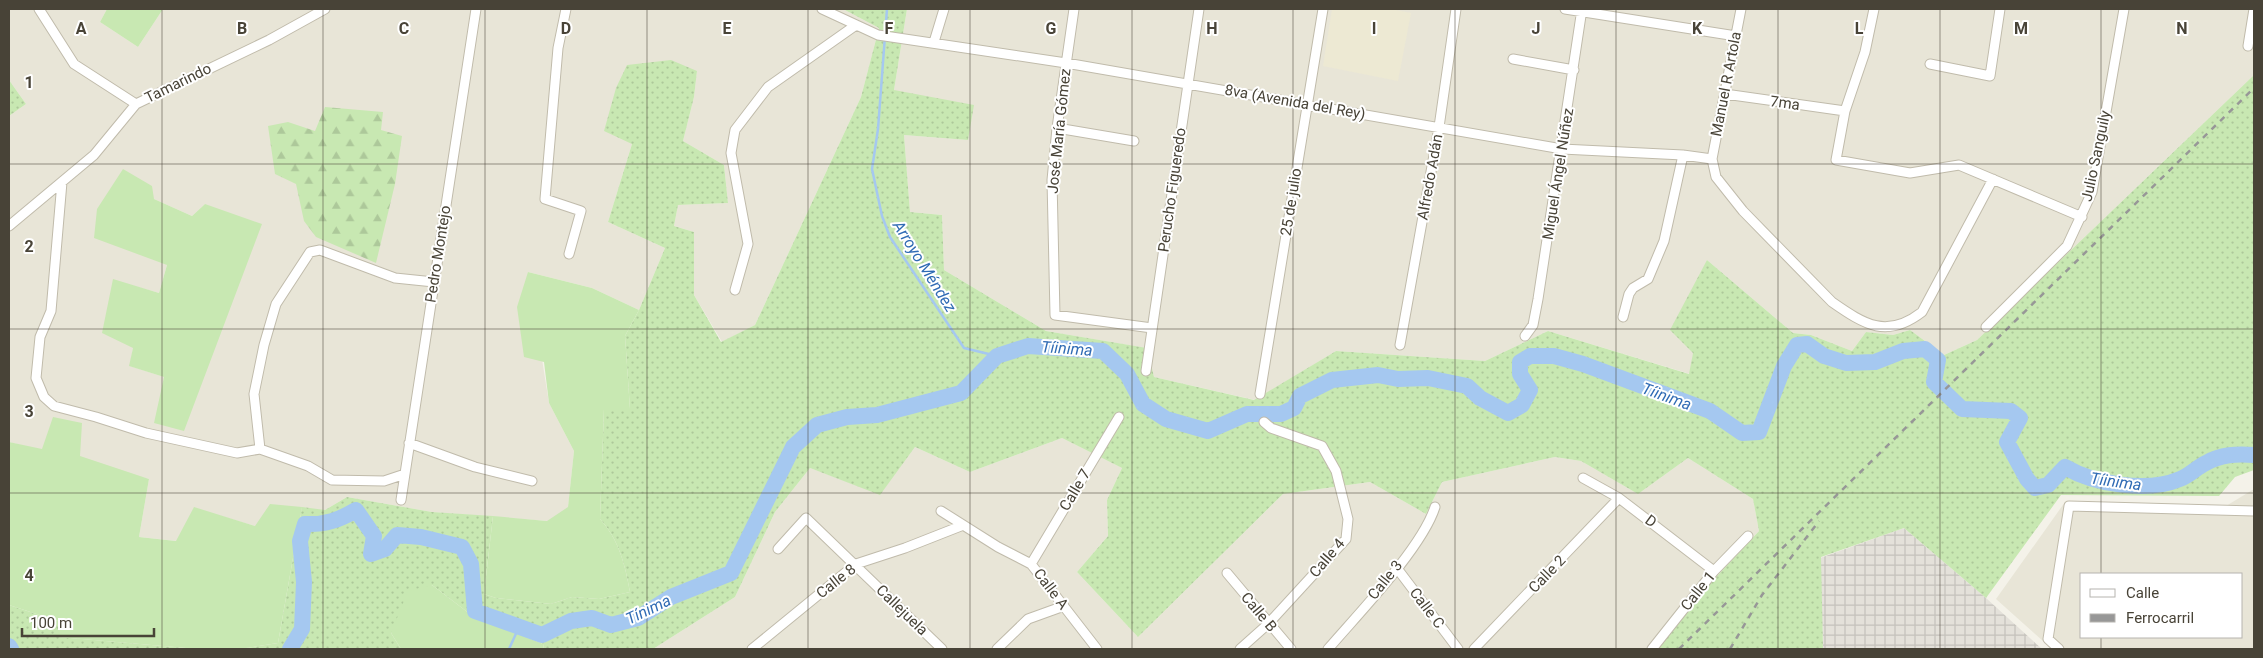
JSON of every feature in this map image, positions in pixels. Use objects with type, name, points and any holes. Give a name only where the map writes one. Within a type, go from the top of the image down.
[{"type":"street","points":[[40,9],[74,64],[136,104]]},
{"type":"street","name":"Tamarindo","points":[[9,226],[94,155],[136,104],[269,40],[325,9]]},
{"type":"street","name":"Pedro Montejo","points":[[401,500],[476,9]]},
{"type":"street","points":[[566,9],[558,48],[544,199],[581,211],[569,254]]},
{"type":"street","name":"8va (Avenida del Rey)","points":[[822,9],[878,35],[1066,63],[1562,149],[1683,155],[1712,159]]},
{"type":"street","points":[[934,42],[944,9]]},
{"type":"street","name":"José María Gómez","points":[[1074,9],[1056,128],[1052,180],[1055,315],[1152,328]]},
{"type":"street","name":"Perucho Figueredo","points":[[1146,371],[1186,84],[1199,9]]},
{"type":"street","name":"25 de julio","points":[[1260,394],[1323,9]]},
{"type":"street","name":"Alfredo Adán","points":[[1400,345],[1439,127],[1456,9]]},
{"type":"street","points":[[1565,9],[1582,10],[1736,36]]},
{"type":"street","name":"Manuel R Artola","points":[[1712,159],[1741,9]]},
{"type":"street","points":[[1874,9],[1865,52],[1845,111],[1836,160],[1910,173],[1959,165],[2082,217]]},
{"type":"street","points":[[1930,64],[1990,76],[2000,9]]},
{"type":"street","name":"Julio Sanguily","points":[[1986,327],[2067,246],[2082,217],[2092,192],[2124,9]]},
{"type":"street","points":[[2248,46],[2254,9]]},
{"type":"street","name":"Miguel Ángel Núñez","points":[[1525,336],[1533,325],[1535,317],[1582,10]]},
{"type":"street","points":[[735,290],[748,244],[731,152],[735,130],[768,88],[856,25]]},
{"type":"street","points":[[1513,59],[1574,70]]},
{"type":"street","name":"7ma","points":[[1725,94],[1845,111]]},
{"type":"street","points":[[1056,128],[1134,142]]},
{"type":"street","points":[[1623,316],[1629,294],[1633,288],[1648,278],[1664,241],[1683,155]]},
{"type":"street","points":[[1712,159],[1716,177],[1743,211],[1832,302],[1849,314],[1874,326],[1894,326],[1907,323],[1922,312],[1994,179]]},
{"type":"street","points":[[62,182],[51,311],[40,337],[36,378],[44,397],[54,406],[96,416],[146,433],[237,453],[260,449],[308,466],[332,480],[384,481],[405,474]]},
{"type":"street","points":[[260,449],[254,394],[264,345],[276,304],[310,252],[320,250],[395,278],[434,282]]},
{"type":"street","name":"Calle 7","points":[[1031,564],[1119,417]]},
{"type":"street","name":"Calle 4","points":[[1240,649],[1268,624],[1346,539],[1348,519],[1336,471],[1322,446],[1271,428],[1264,422]]},
{"type":"street","points":[[409,443],[475,467],[532,481]]},
{"type":"street","name":"D","points":[[1583,478],[1619,498],[1714,571]]},
{"type":"street","name":"Calle 2","points":[[1474,649],[1619,498]]},
{"type":"street","points":[[2059,649],[2048,639],[2069,506],[2254,511]]},
{"type":"street","name":"Calle 3","points":[[1328,649],[1430,523],[1435,507]]},
{"type":"street","name":"Calle A","points":[[941,511],[961,526],[1031,564],[1097,649]]},
{"type":"street","name":"Callejuela","points":[[778,549],[806,518],[856,564],[942,649]]},
{"type":"street","name":"Calle 8","points":[[752,649],[856,564],[905,548],[961,526]]},
{"type":"street","name":"Calle 1","points":[[1652,649],[1714,571],[1748,536]]},
{"type":"street","name":"Calle C","points":[[1396,567],[1458,649]]},
{"type":"street","name":"Calle B","points":[[1227,573],[1291,649]]},
{"type":"street","points":[[997,649],[1028,619],[1064,606]]},
{"type":"shaded area","points":[[9,9],[107,9],[100,22],[138,47],[163,9],[843,9],[879,28],[861,97],[755,325],[722,342],[694,295],[694,232],[674,226],[678,205],[728,203],[724,165],[683,141],[694,97],[697,71],[632,144],[608,222],[665,248],[639,310],[592,288],[528,272],[549,403],[574,451],[568,508],[548,521],[432,512],[347,497],[325,510],[255,526],[194,508],[177,541],[139,537],[149,479],[9,442],[9,116],[26,104],[9,80]],"holes":[[[123,169],[154,199],[192,216],[205,204],[164,377],[130,366],[133,348],[113,280],[159,293],[167,265]]]},
{"type":"shaded area","points":[[907,9],[2254,9],[2254,75],[1977,340],[1944,355],[1910,330],[1893,335],[1866,332],[1852,351],[1811,335],[1793,333],[1707,260],[1690,374],[1548,331],[1485,361],[1336,351],[1255,400],[1154,377],[1146,348],[1046,331],[944,270],[942,215],[910,212],[904,135],[968,140],[894,90]]},
{"type":"shaded area","points":[[1332,9],[1391,9],[1411,13],[1398,81],[1323,66]]},
{"type":"shaded area","points":[[1062,438],[1122,468],[1107,500],[1108,536],[1077,572],[1138,637],[1283,494],[1370,482],[1426,514],[1442,482],[1555,457],[1581,461],[1638,494],[1688,458],[1753,499],[1759,531],[1649,649],[653,649],[735,597],[775,512],[810,468],[880,494],[915,447],[970,472]]},
{"type":"shaded area","points":[[2254,489],[2254,649],[2052,649],[1996,599],[2065,502],[2226,506]]},
{"type":"shaded area","points":[[1904,528],[2042,649],[1823,649],[1820,558]]},
{"type":"green space","points":[[107,9],[163,9],[138,47],[100,22]]},
{"type":"green space","points":[[843,9],[907,9],[894,90],[974,105],[968,140],[904,135],[910,212],[942,215],[944,270],[1046,331],[1147,348],[1154,377],[1254,400],[1336,351],[1485,361],[1548,331],[1689,374],[1693,353],[1670,330],[1707,260],[1793,333],[1811,335],[1852,351],[1866,332],[1893,335],[1910,330],[1944,355],[1977,340],[2254,75],[2254,470],[2235,477],[2219,496],[2061,495],[1986,598],[1904,528],[1821,557],[1823,649],[1649,649],[1759,531],[1753,499],[1688,458],[1638,494],[1581,461],[1555,457],[1442,482],[1426,514],[1370,482],[1283,494],[1138,637],[1077,572],[1108,536],[1107,500],[1122,468],[1062,438],[970,472],[915,447],[880,495],[810,468],[775,512],[735,597],[653,649],[544,649],[543,644],[470,614],[432,585],[391,633],[401,649],[240,649],[278,643],[302,507],[325,510],[347,497],[432,512],[493,516],[484,594],[496,598],[551,604],[572,597],[599,599],[630,592],[617,544],[600,519],[604,409],[630,409],[625,336],[639,310],[665,248],[608,222],[632,144],[604,131],[616,88],[627,65],[671,60],[697,71],[694,97],[683,141],[724,165],[728,203],[678,205],[674,226],[694,232],[694,295],[721,342],[755,325],[861,97],[879,28]]},
{"type":"green space","points":[[9,80],[26,104],[9,116]]},
{"type":"green space","points":[[325,107],[383,112],[381,130],[402,136],[395,184],[376,263],[316,237],[304,221],[296,184],[275,174],[268,126],[288,122],[315,131]]},
{"type":"green space","points":[[123,169],[152,186],[154,199],[192,216],[205,204],[262,224],[184,431],[154,423],[164,377],[129,366],[133,348],[102,333],[113,279],[159,293],[167,265],[94,238],[97,209]]},
{"type":"green space","points":[[528,272],[592,288],[639,310],[625,336],[630,409],[604,409],[600,519],[617,544],[630,592],[599,599],[572,597],[551,604],[496,598],[484,594],[493,516],[547,521],[568,507],[574,451],[549,403],[544,362],[524,357],[517,307]]},
{"type":"green space","points":[[53,417],[82,423],[80,456],[149,479],[139,537],[176,541],[194,507],[255,526],[270,504],[302,507],[278,643],[240,649],[198,649],[58,637],[61,622],[9,605],[9,442],[42,449]]},
{"type":"green space","points":[[432,585],[470,614],[543,644],[544,649],[401,649],[391,633],[408,591]]},
{"type":"green space","points":[[9,605],[61,622],[59,637],[198,649],[9,649]]},
{"type":"waterway","name":"Arroyo Méndez","points":[[887,9],[878,129],[872,169],[882,216],[890,237],[964,348],[997,356]]},
{"type":"waterway","name":"Tíinima","points":[[290,649],[302,629],[304,582],[300,541],[305,524],[319,524],[332,521],[356,510],[374,536],[371,554],[385,549],[397,535],[421,537],[462,547],[471,564],[475,611],[542,635],[571,621],[592,618],[611,625],[638,618],[671,597],[731,573],[793,447],[817,425],[847,417],[877,415],[961,393],[997,356],[1028,346],[1103,351],[1127,374],[1143,404],[1166,419],[1208,431],[1247,414],[1281,414],[1294,408],[1300,396],[1332,380],[1378,375],[1398,379],[1428,378],[1467,386],[1480,398],[1508,413],[1522,405],[1530,390],[1520,374],[1520,362],[1530,356],[1554,356],[1583,364],[1710,411],[1742,433],[1759,432],[1784,366],[1797,345],[1807,344],[1824,356],[1846,363],[1875,362],[1903,351],[1925,349],[1938,360],[1934,382],[1962,409],[2011,411],[2020,418],[2007,442],[2027,479],[2035,488],[2048,485],[2065,467],[2105,482],[2137,486],[2167,483],[2183,478],[2212,460],[2223,456],[2254,455]]},
{"type":"waterway","points":[[509,649],[519,627]]},
{"type":"railway","points":[[1679,649],[2254,88]]},
{"type":"railway","points":[[1730,649],[1762,595],[1819,521]]},
{"type":"water label","name":"Tínima","points":[[648,609]]}]
